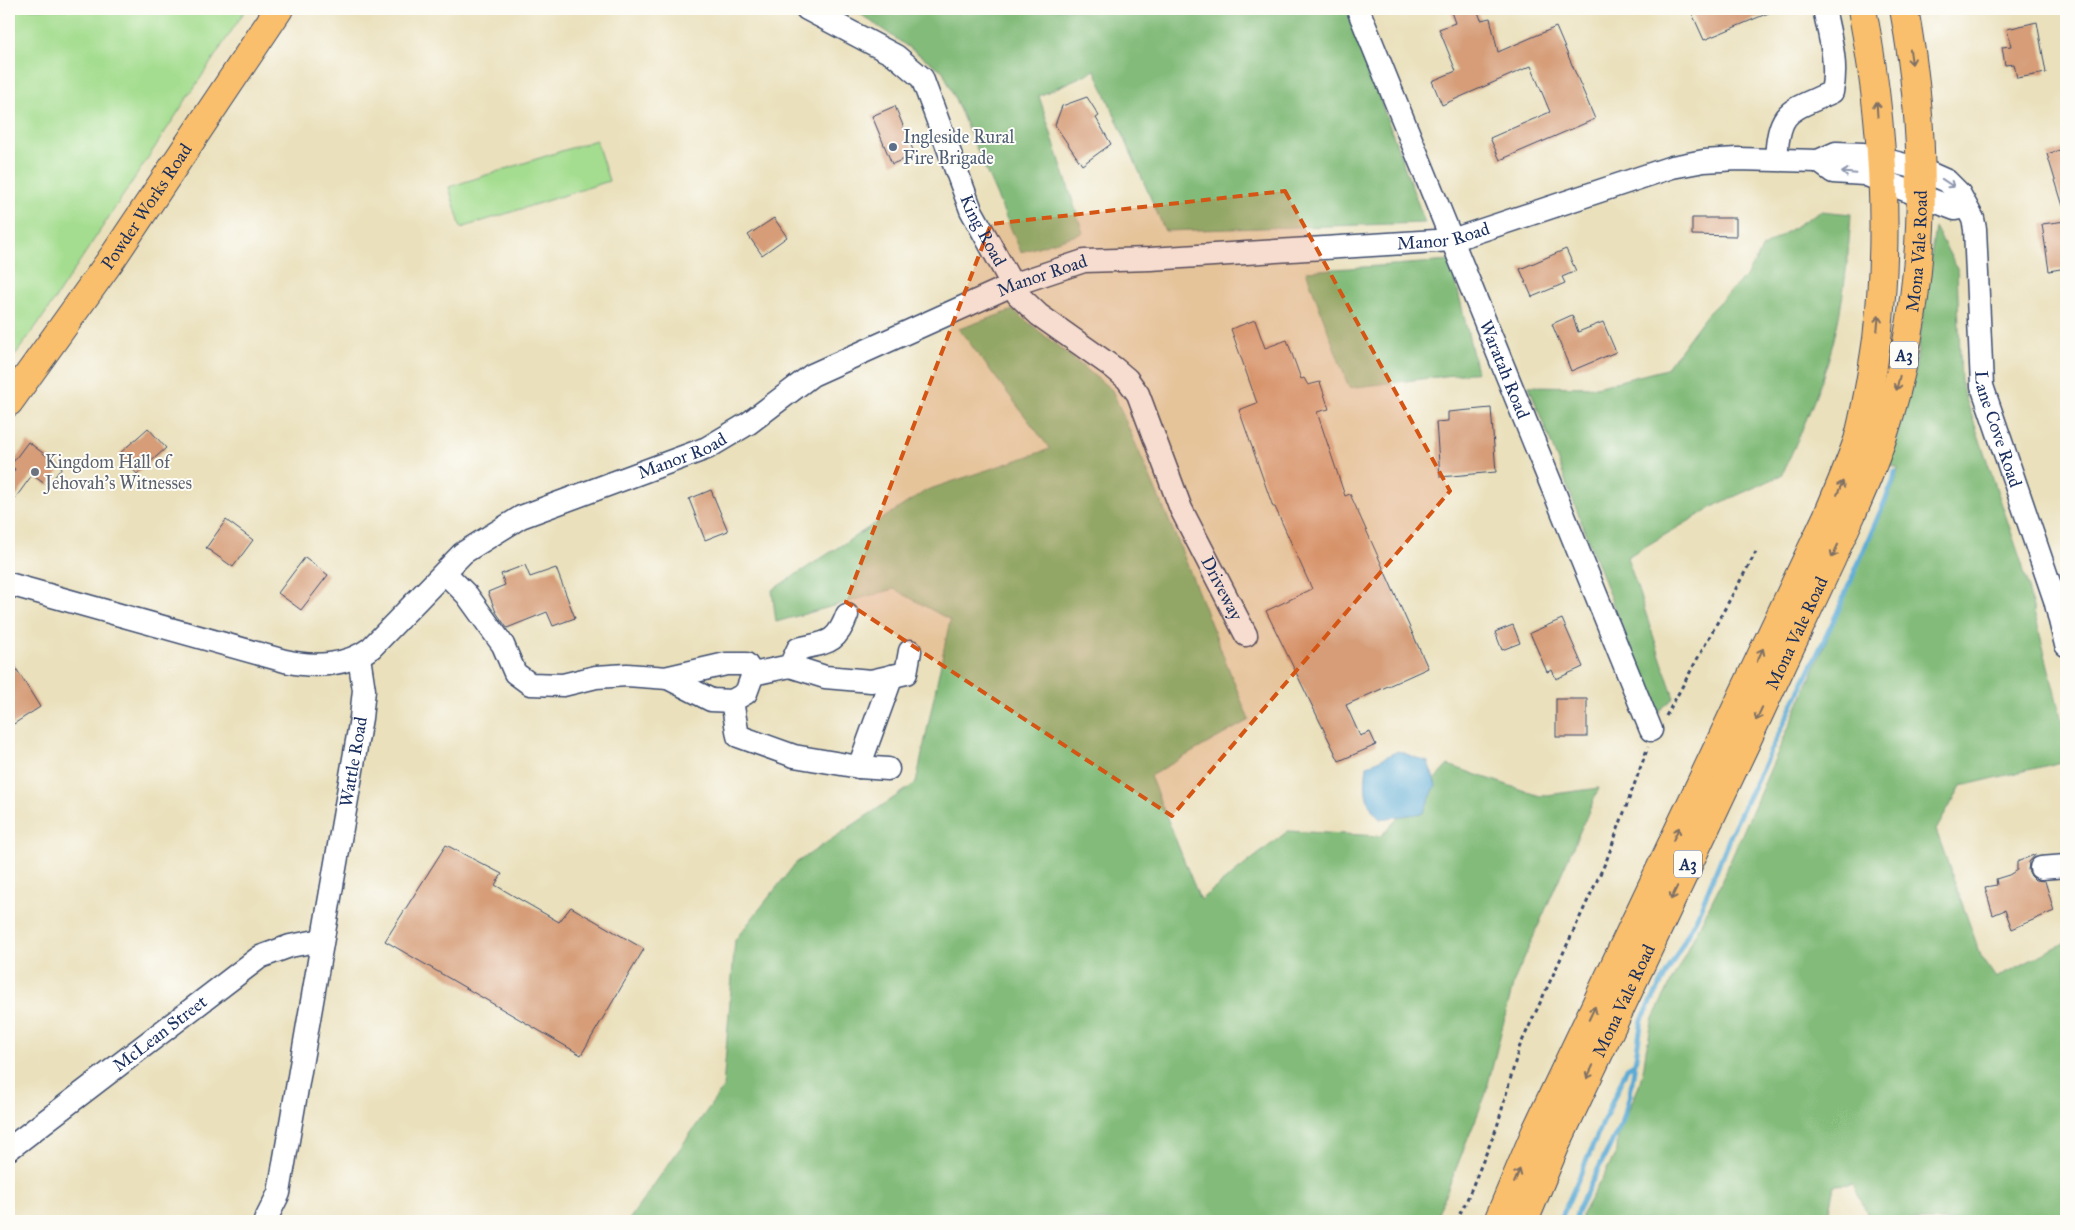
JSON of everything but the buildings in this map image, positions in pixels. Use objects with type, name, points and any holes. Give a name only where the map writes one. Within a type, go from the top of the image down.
[{"type":"main road","name":"Powder Works Road","points":[[9,402],[113,257],[279,9]]},
{"type":"main road","name":"Mona Vale Road","points":[[1498,1221],[1541,1122],[1827,517],[1850,463],[1865,410],[1878,326],[1884,226],[1882,170],[1872,65],[1862,9]]},
{"type":"main road","name":"Mona Vale Road","points":[[1524,1221],[1556,1144],[1855,507],[1882,440],[1894,401],[1911,314],[1918,256],[1921,196],[1920,169],[1914,80],[1904,9]]},
{"type":"street","name":"King Road","points":[[807,9],[896,56],[922,78],[971,210],[1012,285],[1018,295],[1039,315],[1114,368],[1138,394],[1181,509],[1198,541]]},
{"type":"street","name":"Waratah Road","points":[[1358,9],[1656,729]]},
{"type":"street","points":[[1776,159],[1778,135],[1783,119],[1800,106],[1832,92],[1834,54],[1824,9]]},
{"type":"street","name":"Manor Road","points":[[359,657],[371,648],[463,553],[521,517],[707,448],[749,423],[812,375],[1012,285],[1084,261],[1150,259],[1452,240],[1656,171],[1716,160],[1776,159],[1818,161],[1833,172],[1864,174],[1882,170]]},
{"type":"street","name":"Lane Cove Road","points":[[1882,170],[1920,169],[1954,186],[1960,193],[1973,220],[1982,386],[2055,600],[2066,645]]},
{"type":"street","points":[[1882,170],[1921,196],[1955,209],[1966,207]]},
{"type":"street","name":"Driveway","points":[[1198,541],[1246,635]]},
{"type":"street","points":[[445,573],[468,594],[503,645],[515,672],[530,684],[564,684],[627,674],[665,678],[726,664],[746,664],[753,674]]},
{"type":"street","points":[[9,584],[299,664],[322,665],[359,657]]},
{"type":"street","points":[[665,678],[711,700],[732,701],[746,693],[753,674],[795,652],[834,639],[843,626],[847,615]]},
{"type":"street","points":[[795,652],[825,677],[871,680],[906,673],[910,651]]},
{"type":"street","name":"Wattle Road","points":[[265,1221],[279,1193],[361,718],[364,690],[359,657]]},
{"type":"street","points":[[859,767],[892,676]]},
{"type":"street","points":[[732,701],[738,736],[794,756],[859,767],[888,769]]},
{"type":"street","points":[[2041,868],[2066,866]]},
{"type":"street","name":"McLean Street","points":[[9,1149],[260,958],[290,946],[322,940]]},
{"type":"path","points":[[1456,1221],[1466,1202],[1497,1127],[1519,1048],[1607,859],[1656,729],[1756,552]]},
{"type":"highlighted area","points":[[1285,191],[1450,491],[1172,816],[846,602],[991,224]]},
{"type":"green space","points":[[9,9],[246,9],[43,317],[9,363]]},
{"type":"green space","points":[[853,9],[1347,9],[1425,223],[1165,231],[1095,70],[1039,96],[1083,233],[1021,252],[943,71]]},
{"type":"green space","points":[[596,140],[609,181],[461,228],[449,187]]},
{"type":"green space","points":[[1820,211],[1851,214],[1843,295],[1837,327],[1823,377],[1782,475],[1718,504],[1627,557],[1674,698],[1655,714],[1529,386],[1596,387],[1666,369],[1707,314],[1747,275],[1763,247]]},
{"type":"green space","points":[[1935,227],[1957,268],[1961,384],[2022,564],[2066,737],[2066,761],[1961,786],[1936,830],[1981,956],[1996,978],[2066,942],[2066,1221],[1871,1221],[1853,1184],[1834,1185],[1827,1221],[1582,1221],[1582,1214],[1617,1151],[1618,1134],[1639,1086],[1653,1018],[1719,887],[1895,483],[1898,468],[1889,465],[1915,372]]},
{"type":"green space","points":[[1451,261],[1477,372],[1349,388],[1306,271]]},
{"type":"green space","points":[[1013,310],[1112,390],[1177,539],[1249,720],[1150,776],[1200,900],[1288,831],[1381,836],[1448,765],[1540,796],[1599,788],[1514,981],[1485,1096],[1435,1221],[628,1221],[723,1088],[735,940],[796,863],[916,783],[950,620],[894,589],[776,622],[772,590],[927,490],[1050,449],[959,329]]},
{"type":"water","points":[[1398,751],[1428,762],[1436,785],[1423,813],[1380,819],[1371,807],[1366,795],[1367,766]]},
{"type":"waterway","points":[[1575,1221],[1578,1209],[1623,1120],[1630,1094],[1642,1019],[1697,917],[1734,827],[1837,613],[1893,482],[1895,472]]},
{"type":"waterway","points":[[1560,1221],[1627,1068],[1634,1064]]},
{"type":"place","name":"Ingleside Rural Fire Brigade","points":[[893,147]]},
{"type":"place","name":"Kingdom Hall of Jehovah's Witnesses","points":[[35,472]]}]
